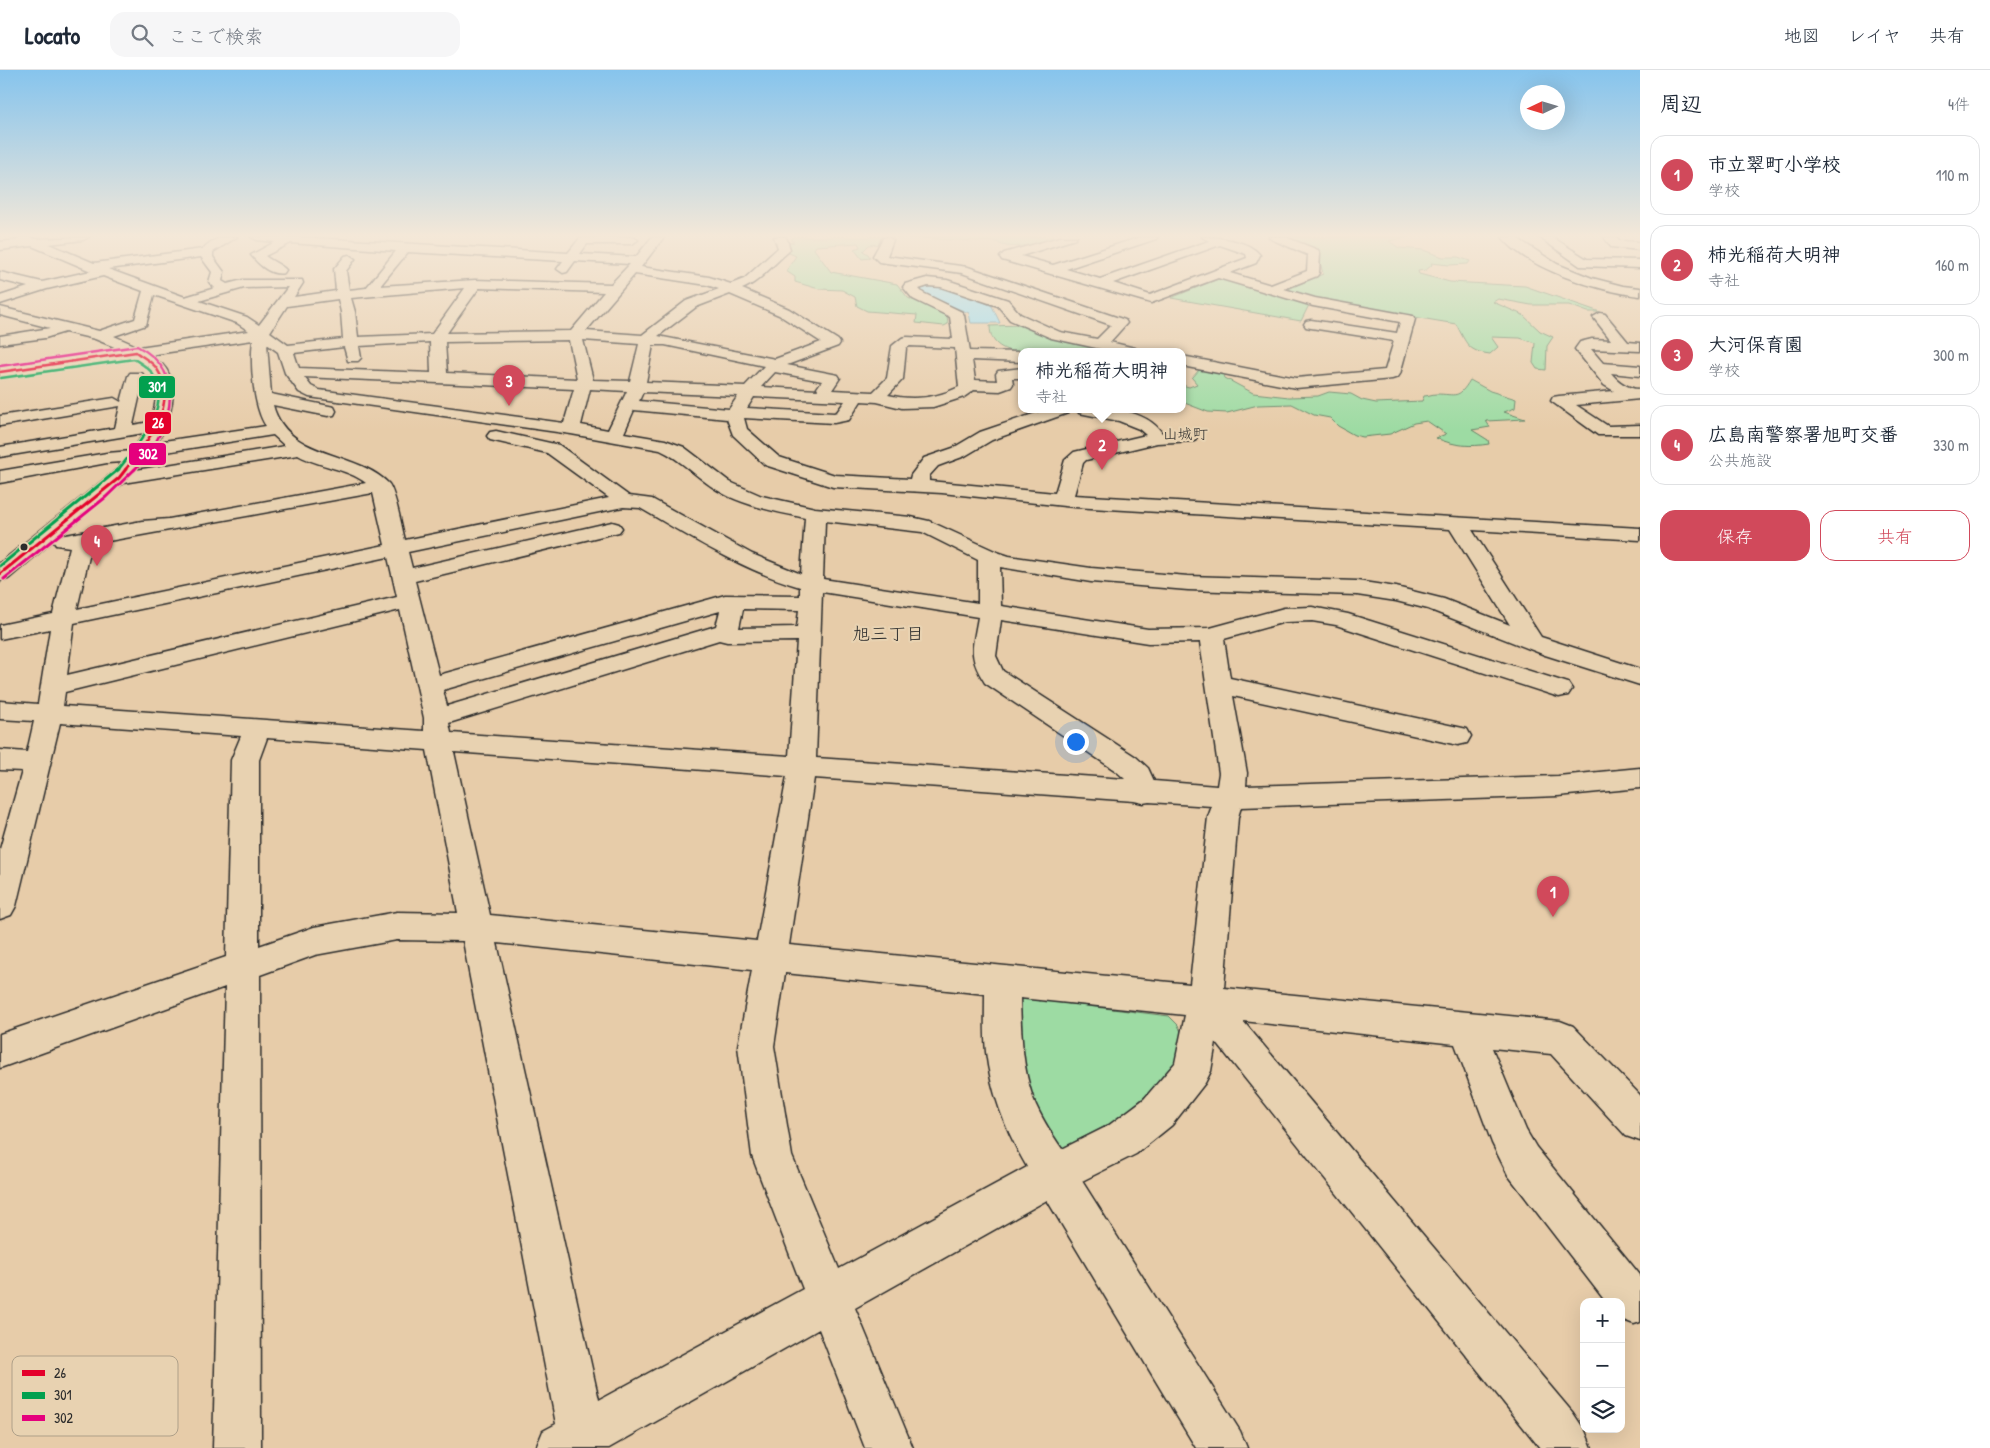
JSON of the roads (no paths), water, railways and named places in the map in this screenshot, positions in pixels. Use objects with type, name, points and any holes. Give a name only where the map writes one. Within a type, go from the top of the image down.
[{"type":"street","points":[[0,356],[82,344],[134,326],[141,322],[146,301]]},
{"type":"street","points":[[186,301],[242,320],[273,342],[305,389],[315,394],[614,435],[665,445],[678,451],[723,486],[774,506],[822,514],[911,522],[929,527],[990,557],[1007,562],[1091,575],[1188,583],[1357,588],[1396,594],[1436,604],[1533,642],[1640,677]]},
{"type":"street","points":[[273,342],[273,313],[283,302],[289,301]]},
{"type":"street","points":[[344,301],[350,317],[350,341],[362,401]]},
{"type":"street","points":[[439,378],[437,337],[464,301]]},
{"type":"street","points":[[575,335],[603,301]]},
{"type":"street","points":[[614,435],[637,387],[647,339],[691,304],[698,301]]},
{"type":"street","points":[[758,301],[784,312],[833,343],[802,352],[774,366],[749,391],[735,414],[739,431],[772,461],[833,481],[919,485],[1063,500],[1640,534]]},
{"type":"street","points":[[293,373],[357,374],[749,391],[877,397],[902,403],[933,402],[958,394],[966,390],[968,385],[956,314],[929,301]]},
{"type":"street","points":[[998,301],[1003,303],[1015,317],[1056,335],[1112,348]]},
{"type":"street","points":[[1056,301],[1120,323],[1100,346]]},
{"type":"street","points":[[1186,362],[1296,383],[1392,374],[1408,319],[1311,301]]},
{"type":"street","points":[[0,311],[102,336],[129,347],[157,368],[163,382],[164,398],[157,426],[140,453],[119,478],[0,574]]},
{"type":"street","points":[[1600,317],[1623,345]]},
{"type":"street","points":[[1311,324],[1402,338]]},
{"type":"street","points":[[0,340],[45,334],[66,328]]},
{"type":"street","points":[[571,429],[585,379],[575,335]]},
{"type":"street","points":[[0,372],[136,352],[273,342],[575,335],[647,339],[705,348],[774,366],[832,378],[825,388]]},
{"type":"street","points":[[273,342],[260,350],[263,400],[268,416],[289,439],[315,456],[366,474],[381,486],[430,686],[576,1444],[1054,1174],[1122,1140],[1158,1112],[1192,1071],[1205,1002],[1223,817],[1230,797],[1233,773],[1211,635]]},
{"type":"street","points":[[877,397],[895,379],[899,346],[907,342],[1018,357]]},
{"type":"street","points":[[1635,394],[1610,382],[1583,349],[1585,345],[1603,343],[1640,347]]},
{"type":"street","points":[[1597,367],[1640,371]]},
{"type":"street","points":[[968,385],[1000,386],[1005,384],[1004,374],[1018,373]]},
{"type":"street","points":[[122,432],[136,376]]},
{"type":"street","points":[[1635,394],[1559,401],[1604,431],[1640,430]]},
{"type":"street","points":[[628,405],[735,414],[834,418],[843,416],[856,396]]},
{"type":"street","points":[[263,400],[270,399],[323,410],[454,429],[541,445],[553,449],[618,495],[623,501]]},
{"type":"street","points":[[0,445],[5,420],[114,403]]},
{"type":"street","points":[[919,485],[920,475],[931,462],[959,452],[986,436],[1052,413]]},
{"type":"street","points":[[1101,413],[1138,422],[1156,434],[1157,438]]},
{"type":"street","points":[[0,452],[157,426]]},
{"type":"street","points":[[1063,500],[1074,460],[1088,454],[1157,438],[1188,437]]},
{"type":"street","points":[[0,477],[140,453],[289,439]]},
{"type":"street","points":[[119,478],[289,439]]},
{"type":"street","points":[[833,481],[822,514],[811,607],[802,768],[756,1046],[772,1156],[889,1448]]},
{"type":"street","points":[[42,541],[82,540],[155,525],[169,525],[381,486]]},
{"type":"street","points":[[0,632],[63,619],[403,576],[510,524],[623,501],[644,503],[744,559],[785,576],[811,607]]},
{"type":"street","points":[[1456,522],[1533,642]]},
{"type":"street","points":[[510,524],[521,549]]},
{"type":"street","points":[[52,686],[403,576],[612,528]]},
{"type":"street","points":[[0,906],[38,762],[48,714],[63,619],[82,540]]},
{"type":"street","points":[[990,557],[990,612],[984,656],[988,668],[994,676],[1126,764],[1138,775],[1144,792]]},
{"type":"street","points":[[430,686],[725,602],[733,602],[811,607],[990,612],[1148,636],[1211,635],[1284,615],[1312,614],[1340,619],[1559,689]]},
{"type":"street","points":[[438,730],[724,631],[728,628],[733,602]]},
{"type":"street","points":[[724,631],[727,635],[811,607]]},
{"type":"street","points":[[1218,684],[1458,736]]},
{"type":"street","points":[[0,710],[259,729],[438,730],[802,768],[1230,797],[1558,786],[1640,778]]},
{"type":"street","points":[[237,1448],[246,760],[250,744],[259,729]]},
{"type":"street","points":[[0,760],[38,762]]},
{"type":"street","points":[[0,1051],[314,941],[397,926],[476,927],[1560,1038],[1640,1122]]},
{"type":"street","points":[[1002,981],[1004,1051],[1014,1101],[1031,1136],[1223,1448]]},
{"type":"street","points":[[1205,1002],[1556,1430],[1568,1448]]},
{"type":"street","points":[[1467,1029],[1512,1143],[1522,1161],[1634,1302]]},
{"type":"water","points":[[941,301],[982,301],[992,306],[1000,323],[971,323],[969,313]]},
{"type":"place","name":"大河保育園","points":[[509,406]]},
{"type":"place","name":"柿光稲荷大明神","points":[[1102,470]]},
{"type":"place","name":"広島南警察署旭町交番","points":[[97,566]]},
{"type":"place","name":"市立翠町小学校","points":[[1553,917]]},
{"type":"district","name":"山城町","points":[[1185,434]]},
{"type":"district","name":"旭三丁目","points":[[888,634]]}]
